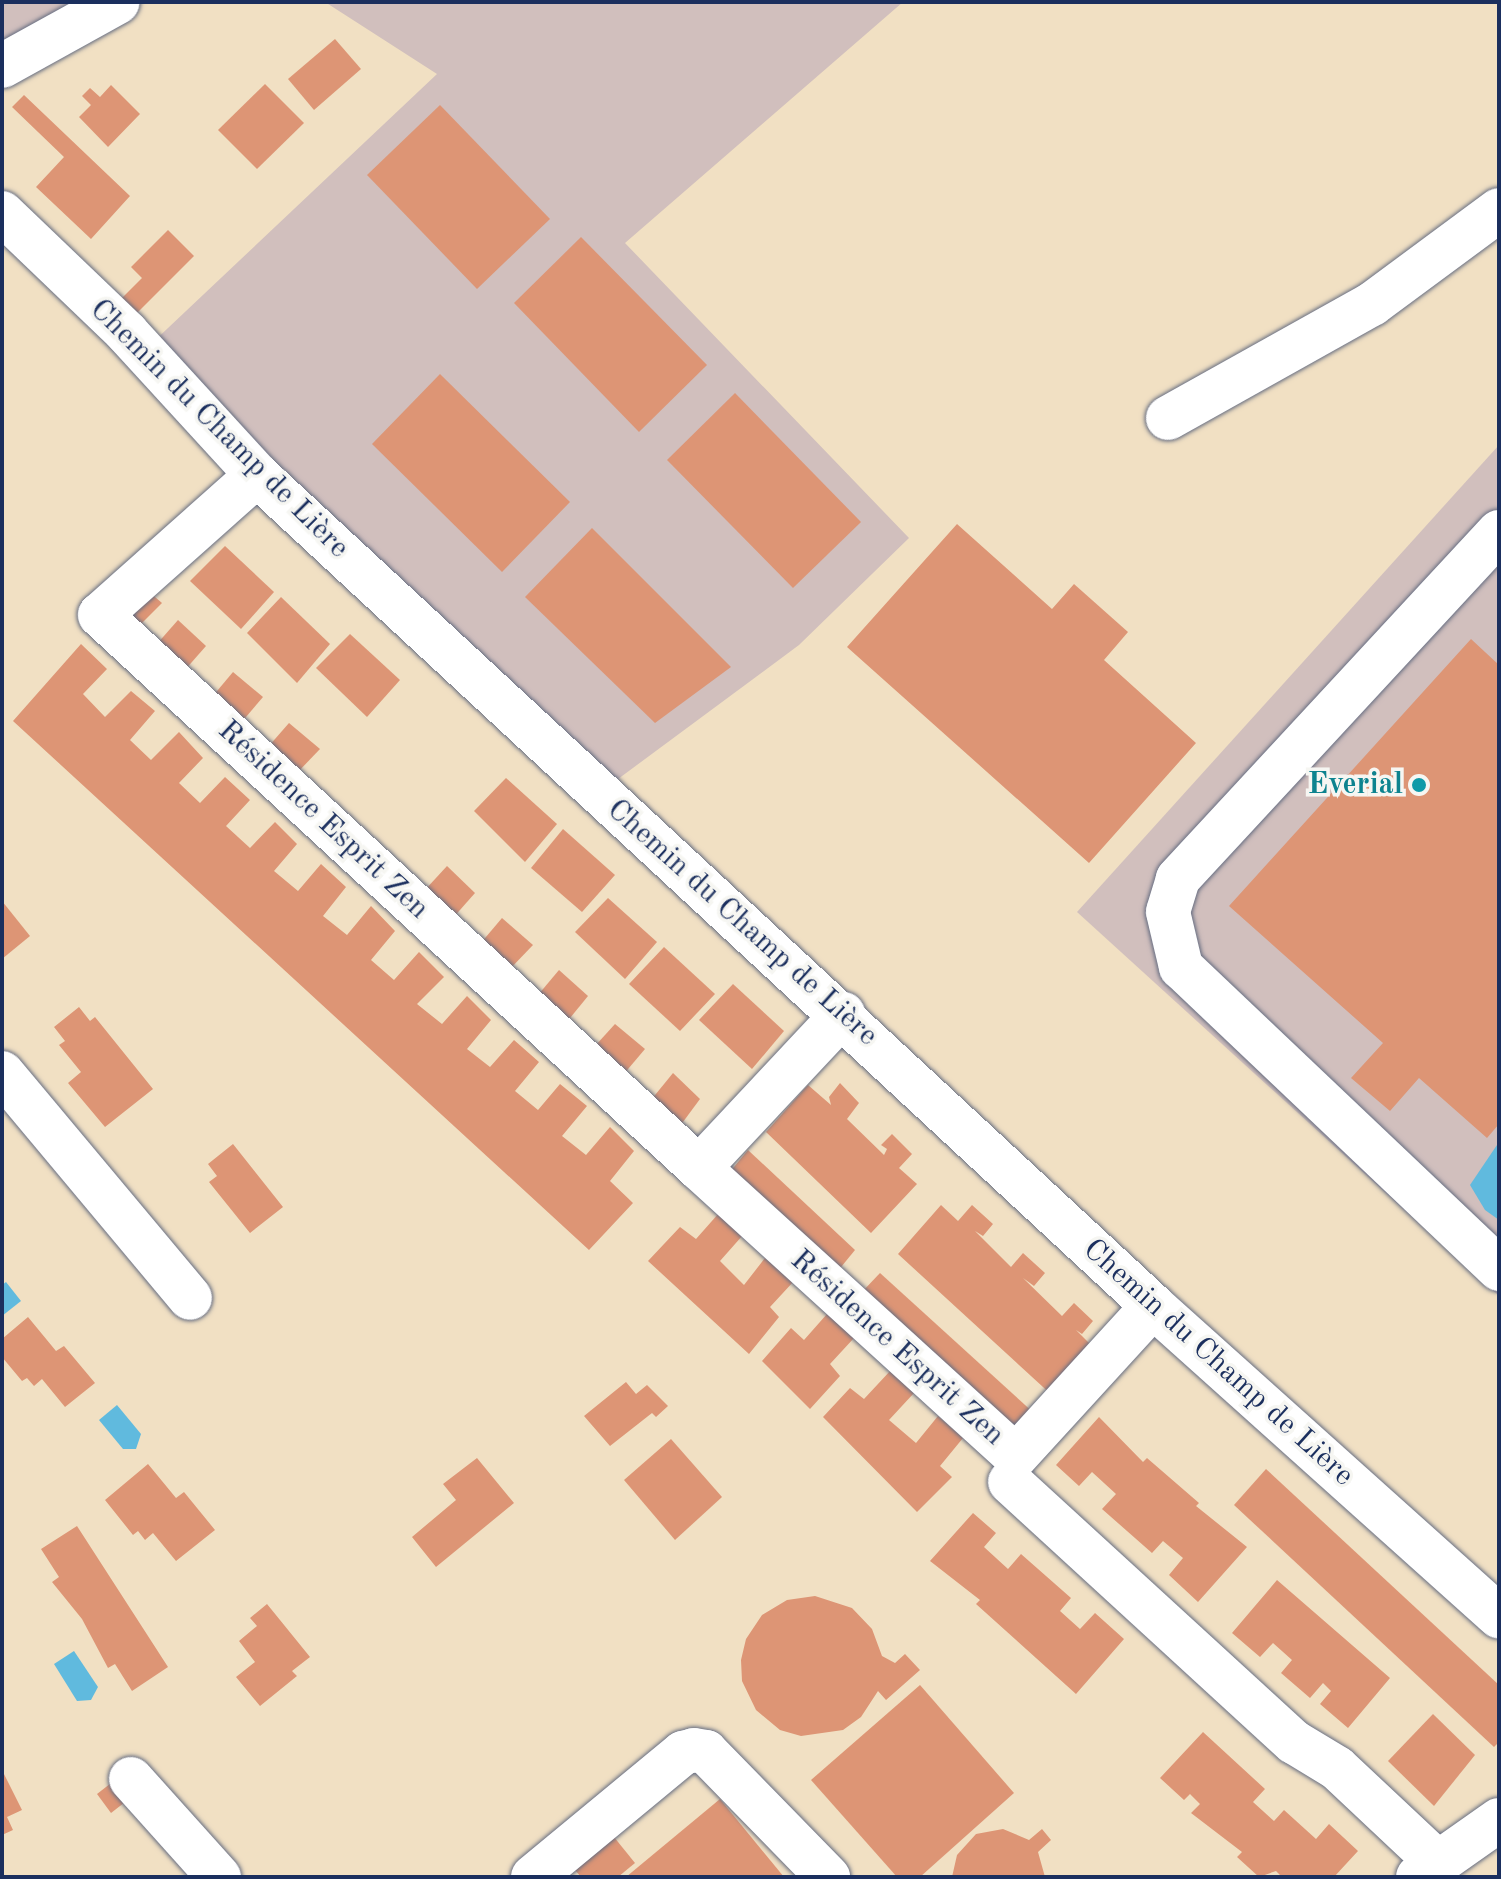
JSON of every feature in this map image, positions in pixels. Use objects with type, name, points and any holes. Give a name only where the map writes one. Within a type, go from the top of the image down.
[{"type":"street","points":[[2,66],[118,2]]},
{"type":"street","points":[[1168,418],[1372,304],[1499,210]]},
{"type":"street","name":"Chemin du Champ de Lière","points":[[2,213],[127,333],[257,475],[843,1014],[1153,1306],[1499,1616]]},
{"type":"street","name":"Résidence Esprit Zen","points":[[257,475],[100,615],[1016,1456],[1153,1306]]},
{"type":"street","points":[[1499,532],[1178,879],[1168,912],[1181,967],[1499,1269]]},
{"type":"street","points":[[699,1168],[843,1014]]},
{"type":"street","points":[[2,1073],[190,1298]]},
{"type":"street","points":[[1010,1482],[1294,1742],[1337,1768],[1428,1870],[1499,1820]]},
{"type":"street","points":[[533,1877],[683,1753],[694,1750],[706,1752],[828,1877]]},
{"type":"street","points":[[131,1779],[219,1877]]},
{"type":"shaded area","points":[[2,2],[109,2],[2,58]]},
{"type":"shaded area","points":[[325,2],[903,2],[625,243],[909,538],[799,645],[614,782],[150,345],[437,74]]},
{"type":"shaded area","points":[[1499,445],[1499,1296],[1077,912]]},
{"type":"water","points":[[1499,1142],[1499,1220],[1485,1210],[1470,1185]]},
{"type":"water","points":[[6,1282],[21,1301],[2,1316],[2,1285]]},
{"type":"water","points":[[117,1405],[141,1434],[136,1449],[123,1449],[99,1420]]},
{"type":"water","points":[[74,1651],[98,1687],[91,1700],[77,1701],[54,1664]]},
{"type":"building","points":[[335,39],[361,69],[314,110],[288,79]]},
{"type":"building","points":[[265,84],[304,123],[257,169],[218,130]]},
{"type":"building","points":[[111,85],[140,114],[108,147],[79,117],[91,105],[82,96],[90,88],[100,97]]},
{"type":"building","points":[[24,95],[130,196],[91,239],[36,187],[64,157],[12,107]]},
{"type":"building","points":[[440,105],[550,219],[477,289],[367,175]]},
{"type":"building","points":[[168,230],[194,256],[132,318],[117,303],[142,278],[131,267]]},
{"type":"building","points":[[581,237],[707,365],[639,432],[514,303]]},
{"type":"building","points":[[440,374],[570,502],[502,572],[372,444]]},
{"type":"building","points":[[735,393],[861,522],[793,588],[667,460]]},
{"type":"building","points":[[957,524],[1052,609],[1074,584],[1128,632],[1104,660],[1196,743],[1089,863],[847,647]]},
{"type":"building","points":[[592,528],[731,667],[655,723],[525,597]]},
{"type":"building","points":[[225,546],[274,592],[241,629],[190,581]]},
{"type":"building","points":[[148,591],[162,603],[140,625],[128,613]]},
{"type":"building","points":[[281,597],[330,644],[297,683],[247,633]]},
{"type":"building","points":[[178,620],[206,646],[184,671],[156,645]]},
{"type":"building","points":[[350,634],[400,680],[367,717],[316,668]]},
{"type":"building","name":"Everial","points":[[1471,639],[1499,665],[1499,1124],[1487,1138],[1419,1078],[1390,1111],[1351,1078],[1383,1043],[1229,906]]},
{"type":"building","points":[[81,644],[107,669],[83,694],[105,717],[131,691],[155,711],[130,740],[151,760],[179,732],[203,758],[179,783],[200,803],[225,777],[250,800],[226,826],[250,848],[275,822],[297,844],[274,871],[298,891],[321,864],[346,887],[323,916],[347,935],[371,906],[395,931],[371,960],[394,980],[419,952],[444,977],[417,1004],[442,1024],[467,996],[491,1020],[467,1049],[490,1067],[514,1040],[539,1062],[515,1091],[538,1110],[560,1084],[587,1106],[562,1136],[586,1155],[610,1127],[634,1151],[610,1181],[633,1203],[589,1250],[13,721]]},
{"type":"building","points":[[233,672],[263,697],[240,724],[212,697]]},
{"type":"building","points":[[289,723],[320,749],[296,774],[268,747]]},
{"type":"building","points":[[506,778],[557,824],[525,862],[474,811]]},
{"type":"building","points":[[563,829],[615,875],[582,912],[531,868]]},
{"type":"building","points":[[447,866],[475,893],[452,919],[424,891]]},
{"type":"building","points":[[608,898],[657,942],[625,979],[575,932]]},
{"type":"building","points":[[2,901],[30,936],[2,959]]},
{"type":"building","points":[[502,918],[533,945],[508,971],[480,944]]},
{"type":"building","points":[[664,947],[715,994],[680,1031],[629,984]]},
{"type":"building","points":[[559,970],[588,996],[566,1023],[538,995]]},
{"type":"building","points":[[733,984],[784,1031],[752,1069],[699,1020]]},
{"type":"building","points":[[79,1007],[90,1021],[95,1017],[153,1089],[105,1127],[68,1083],[81,1072],[59,1045],[65,1041],[54,1027]]},
{"type":"building","points":[[615,1024],[645,1049],[623,1075],[595,1046]]},
{"type":"building","points":[[673,1073],[700,1099],[680,1126],[651,1100]]},
{"type":"building","points":[[840,1083],[859,1103],[847,1119],[884,1155],[887,1149],[881,1145],[892,1134],[912,1154],[899,1168],[917,1184],[871,1233],[766,1132],[808,1085],[831,1105],[829,1097]]},
{"type":"building","points":[[233,1144],[283,1207],[250,1233],[209,1182],[217,1176],[208,1164]]},
{"type":"building","points":[[748,1150],[855,1250],[837,1272],[729,1173]]},
{"type":"building","points":[[941,1205],[958,1221],[972,1205],[993,1224],[983,1236],[975,1231],[1011,1267],[1023,1253],[1045,1273],[1034,1286],[1023,1278],[1062,1316],[1074,1303],[1093,1321],[1082,1334],[1076,1330],[1099,1353],[1055,1398],[898,1254]]},
{"type":"building","points":[[719,1213],[743,1235],[720,1261],[744,1285],[765,1258],[794,1281],[770,1307],[779,1317],[749,1354],[648,1261],[680,1227],[696,1239]]},
{"type":"building","points":[[880,1273],[1036,1415],[1018,1437],[861,1293]]},
{"type":"building","points":[[827,1314],[854,1338],[830,1364],[840,1376],[810,1409],[762,1361],[791,1328],[804,1340]]},
{"type":"building","points":[[28,1317],[56,1351],[64,1346],[95,1383],[65,1407],[42,1379],[34,1386],[27,1378],[22,1381],[2,1357],[2,1339]]},
{"type":"building","points":[[891,1370],[914,1393],[889,1420],[916,1443],[938,1416],[963,1438],[940,1466],[952,1477],[917,1512],[823,1417],[850,1388],[864,1399]]},
{"type":"building","points":[[626,1382],[636,1394],[647,1385],[668,1406],[656,1417],[652,1413],[610,1446],[584,1416]]},
{"type":"building","points":[[1099,1417],[1143,1462],[1147,1458],[1199,1503],[1196,1506],[1247,1547],[1198,1602],[1169,1575],[1183,1558],[1163,1541],[1152,1553],[1102,1509],[1116,1494],[1092,1472],[1079,1486],[1056,1465]]},
{"type":"building","points":[[671,1439],[722,1497],[675,1540],[624,1480]]},
{"type":"building","points":[[477,1458],[514,1503],[436,1567],[412,1537],[456,1500],[443,1484]]},
{"type":"building","points":[[148,1464],[176,1498],[184,1492],[215,1530],[176,1561],[153,1533],[145,1540],[138,1531],[133,1535],[105,1500]]},
{"type":"building","points":[[1266,1469],[1499,1685],[1499,1742],[1494,1747],[1234,1505]]},
{"type":"building","points":[[973,1513],[996,1533],[984,1547],[1008,1569],[1021,1554],[1071,1598],[1060,1611],[1080,1629],[1095,1613],[1124,1639],[1076,1694],[976,1604],[980,1600],[930,1561]]},
{"type":"building","points":[[77,1526],[168,1667],[132,1691],[115,1664],[108,1668],[82,1619],[52,1582],[59,1577],[41,1549]]},
{"type":"building","points":[[1277,1580],[1390,1678],[1348,1728],[1320,1704],[1331,1691],[1323,1683],[1310,1698],[1281,1673],[1292,1660],[1273,1643],[1260,1657],[1232,1633]]},
{"type":"building","points":[[815,1596],[852,1608],[872,1629],[882,1656],[895,1663],[905,1654],[920,1670],[886,1700],[878,1691],[861,1717],[843,1730],[801,1736],[780,1730],[756,1710],[742,1681],[741,1660],[746,1639],[762,1615],[787,1600]]},
{"type":"building","points":[[267,1604],[310,1657],[292,1671],[297,1676],[260,1706],[236,1677],[255,1662],[239,1641],[257,1626],[250,1618]]},
{"type":"building","points":[[920,1685],[1014,1793],[920,1877],[897,1877],[811,1780]]},
{"type":"building","points":[[1433,1714],[1475,1755],[1434,1806],[1388,1761]]},
{"type":"building","points":[[1203,1732],[1265,1789],[1253,1802],[1274,1821],[1284,1810],[1316,1839],[1329,1824],[1358,1851],[1334,1877],[1282,1877],[1276,1871],[1259,1877],[1237,1857],[1242,1852],[1191,1813],[1200,1804],[1190,1794],[1184,1800],[1160,1778]]},
{"type":"building","points":[[2,1770],[22,1810],[7,1817],[13,1830],[2,1835]]},
{"type":"building","points":[[115,1780],[129,1799],[111,1813],[97,1794]]},
{"type":"building","points":[[720,1799],[784,1877],[626,1877]]},
{"type":"building","points":[[1003,1829],[1029,1840],[1042,1829],[1051,1840],[1038,1852],[1045,1877],[952,1877],[957,1855],[976,1834]]},
{"type":"building","points":[[614,1837],[635,1863],[618,1877],[581,1877],[575,1870]]},
{"type":"place","name":"Everial","points":[[1419,785]]}]
